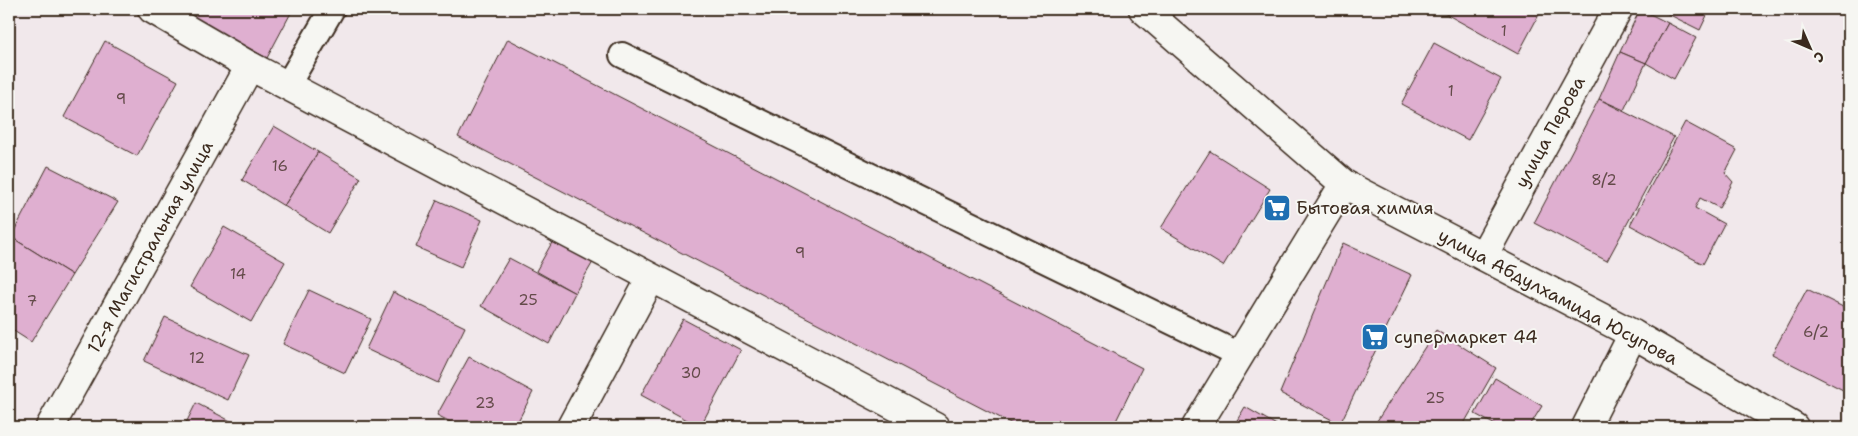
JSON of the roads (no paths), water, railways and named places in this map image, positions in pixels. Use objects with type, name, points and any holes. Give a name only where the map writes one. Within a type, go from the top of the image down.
[{"type":"street","points":[[152,9],[287,86],[935,427]]},
{"type":"street","name":"улица Абдулхамида Юсупова","points":[[1142,9],[1344,184],[1633,334],[1794,427]]},
{"type":"street","name":"улица Перова","points":[[1483,256],[1618,9]]},
{"type":"street","name":"12-я Магистральная улица","points":[[50,427],[250,66]]},
{"type":"street","points":[[1196,427],[1344,184]]},
{"type":"street","points":[[571,427],[651,278]]},
{"type":"street","points":[[1586,427],[1633,334]]},
{"type":"lane","points":[[287,86],[332,9]]},
{"type":"lane","points":[[622,55],[1240,354]]},
{"type":"place","name":"Бытовая химия","points":[[1277,208]]},
{"type":"place","name":"супермаркет 44","points":[[1375,337]]}]
